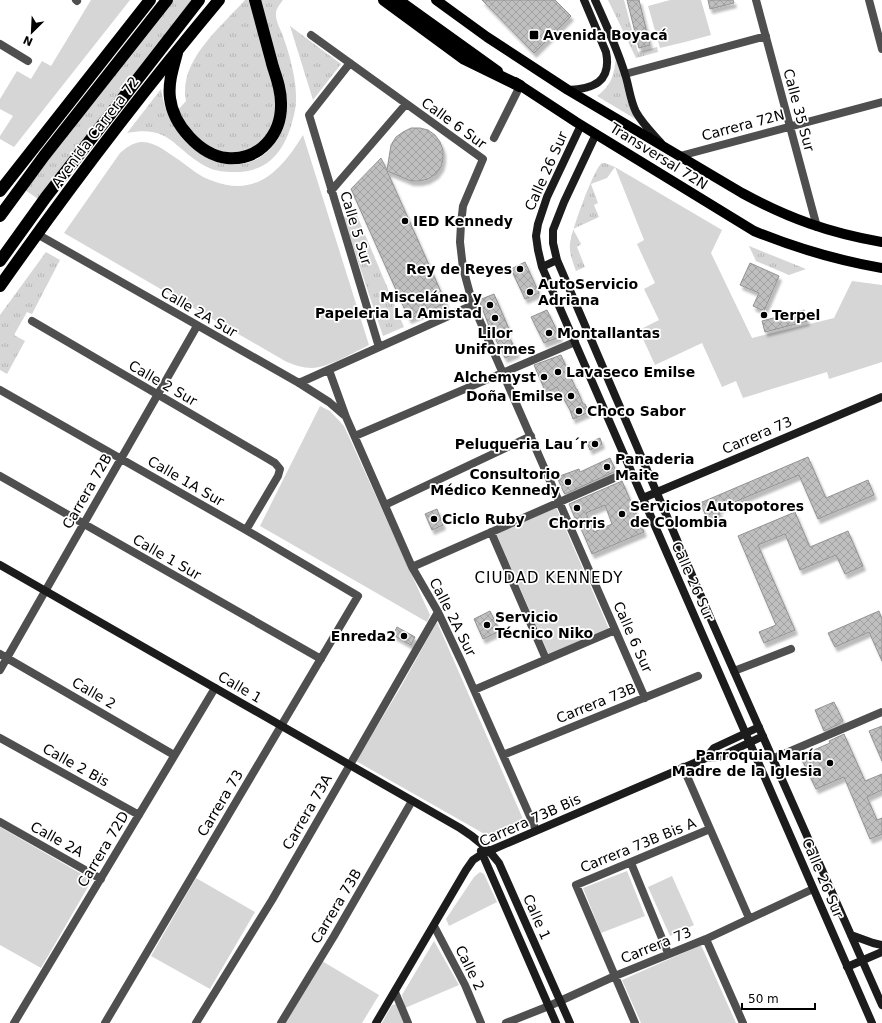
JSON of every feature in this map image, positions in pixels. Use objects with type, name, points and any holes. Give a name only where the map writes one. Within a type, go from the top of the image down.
[{"type":"highway","points":[[0,192],[150,0]]},
{"type":"highway","name":"Avenida Carrera 72","points":[[0,216],[40,162],[167,0]]},
{"type":"highway","name":"Avenida Carrera 72","points":[[0,261],[46,196],[199,0]]},
{"type":"highway","name":"Avenida Carrera 72","points":[[0,286],[37,234],[178,48],[219,0]]},
{"type":"highway","points":[[178,48],[170,82],[170,98],[177,120],[183,130],[191,139],[214,154],[227,158],[240,158],[253,154],[264,146],[273,136],[279,122],[281,103],[278,81],[255,0]]},
{"type":"highway","points":[[384,0],[462,58],[520,86]]},
{"type":"highway","points":[[67,194],[80,153]]},
{"type":"main road","name":"Transversal 72N","points":[[399,0],[520,86],[754,231],[781,242],[828,257],[882,268]]},
{"type":"main road","name":"Transversal 72N","points":[[436,0],[487,37],[568,90],[768,207],[817,227],[854,237],[882,242]]},
{"type":"street","points":[[568,90],[583,89],[594,86],[602,78],[607,68],[608,59],[606,52],[584,0]]},
{"type":"street","points":[[595,0],[616,47],[632,102],[637,113],[646,127],[666,148]]},
{"type":"street","name":"Calle 35 Sur","points":[[756,0],[817,227]]},
{"type":"street","points":[[869,0],[882,49]]},
{"type":"street","name":"Calle 6 Sur","points":[[311,35],[483,159],[463,206],[461,224],[460,242],[463,268],[473,305],[645,698]]},
{"type":"street","points":[[625,74],[766,36]]},
{"type":"street","points":[[0,44],[28,60]]},
{"type":"street","name":"Calle 5 Sur","points":[[350,63],[309,116],[379,347]]},
{"type":"street","points":[[494,138],[520,86]]},
{"type":"street","name":"Carrera 72N","points":[[680,156],[882,102]]},
{"type":"street","points":[[331,191],[406,104]]},
{"type":"street","name":"Calle 26 Sur","points":[[581,125],[548,197],[538,224],[536,236],[542,267],[872,1023]]},
{"type":"street","name":"Calle 26 Sur","points":[[596,134],[564,202],[553,230],[553,243],[557,260],[772,759],[882,1005]]},
{"type":"street","name":"Calle 2A Sur","points":[[37,234],[299,384],[329,402],[346,416]]},
{"type":"street","points":[[542,267],[557,260]]},
{"type":"street","points":[[299,384],[473,305]]},
{"type":"street","name":"Calle 2 Sur","points":[[32,320],[275,463],[280,469],[278,476],[246,530]]},
{"type":"street","name":"Carrera 72B","points":[[0,670],[3,656],[46,591],[197,326]]},
{"type":"street","points":[[354,436],[575,342]]},
{"type":"street","name":"Calle 2A Sur","points":[[329,370],[354,436],[412,567],[438,612],[536,830]]},
{"type":"street","name":"Calle 1A Sur","points":[[0,390],[246,530],[358,596]]},
{"type":"street","name":"Carrera 73","points":[[643,498],[882,397]]},
{"type":"street","points":[[385,505],[531,436]]},
{"type":"street","points":[[412,567],[620,475]]},
{"type":"street","name":"Calle 1 Sur","points":[[0,476],[321,659]]},
{"type":"street","points":[[491,532],[546,660]]},
{"type":"street","name":"Calle 1","points":[[0,565],[467,832],[499,863],[570,1023]]},
{"type":"street","name":"Carrera 73","points":[[105,1023],[358,596]]},
{"type":"street","name":"Carrera 73A","points":[[196,1023],[272,900],[438,612]]},
{"type":"street","points":[[474,690],[615,630]]},
{"type":"street","points":[[734,671],[791,649]]},
{"type":"street","name":"Calle 2","points":[[3,656],[174,755]]},
{"type":"street","name":"Carrera 73B","points":[[503,755],[698,676]]},
{"type":"street","name":"Carrera 72D","points":[[14,1023],[215,688]]},
{"type":"street","points":[[772,759],[882,712]]},
{"type":"street","name":"Carrera 73B Bis","points":[[706,758],[714,748],[759,727]]},
{"type":"street","name":"Carrera 73B Bis","points":[[376,1023],[473,860],[486,852],[683,767],[706,758],[719,757],[763,736]]},
{"type":"street","name":"Calle 2 Bis","points":[[0,738],[139,815]]},
{"type":"street","points":[[683,767],[749,918]]},
{"type":"street","name":"Carrera 73B","points":[[281,1023],[412,801]]},
{"type":"street","name":"Calle 2A","points":[[0,822],[100,879]]},
{"type":"street","name":"Carrera 73B Bis A","points":[[615,976],[576,885],[710,829]]},
{"type":"street","name":"Calle 1","points":[[486,852],[556,1023]]},
{"type":"street","points":[[630,863],[668,954]]},
{"type":"street","name":"Carrera 73","points":[[506,1023],[706,939],[813,889]]},
{"type":"street","name":"Calle 2","points":[[434,926],[465,985],[481,1023]]},
{"type":"street","points":[[851,935],[882,945]]},
{"type":"street","points":[[706,939],[742,1023]]},
{"type":"street","points":[[847,967],[882,952]]},
{"type":"street","points":[[615,976],[635,1023]]},
{"type":"street","points":[[395,992],[408,1023]]},
{"type":"green space","points":[[91,0],[130,0],[14,147],[0,139],[0,136],[13,116],[0,109],[0,99],[17,71],[31,79],[42,61],[51,66]]},
{"type":"green space","points":[[173,0],[193,0],[38,199],[25,190]]},
{"type":"green space","points":[[245,0],[250,0],[273,86],[277,107],[273,125],[268,137],[248,151],[232,153],[220,151],[206,144],[194,135],[177,111],[186,101],[185,86],[188,72],[195,59],[214,33]]},
{"type":"green space","points":[[260,0],[283,0],[278,6],[276,16],[294,74],[296,93],[295,110],[288,135],[283,145],[268,162],[259,168],[247,171],[220,171],[210,168],[196,160],[163,135],[142,131],[127,133],[161,89],[165,106],[172,123],[180,135],[203,155],[216,161],[230,164],[244,164],[258,159],[270,149],[278,139],[283,128],[285,104]]},
{"type":"green space","points":[[608,0],[624,0],[638,52],[657,47],[658,52],[636,58]]},
{"type":"green space","points":[[674,0],[685,42],[660,48],[648,6]]},
{"type":"green space","points":[[674,0],[701,0],[711,35],[685,42]]},
{"type":"green space","points":[[290,26],[341,64],[313,100]]},
{"type":"green space","points":[[616,57],[629,105],[637,120],[597,96],[609,84]]},
{"type":"green space","points":[[303,135],[369,345],[333,363],[312,368],[298,366],[285,361],[64,233],[120,153],[135,143],[146,142],[156,145],[195,172],[213,181],[229,185],[243,186],[255,183],[267,177],[277,169]]},
{"type":"green space","points":[[602,163],[615,167],[607,178],[591,184],[598,203],[594,205],[599,217],[574,229],[596,170]]},
{"type":"green space","points":[[615,167],[722,230],[711,253],[752,338],[834,318],[852,281],[882,285],[882,362],[829,379],[827,372],[743,398],[736,381],[722,387],[702,343],[655,365],[639,330],[659,320],[644,289],[655,283],[637,244],[644,240]]},
{"type":"green space","points":[[356,213],[404,327],[383,336],[343,217]]},
{"type":"green space","points":[[573,230],[581,244],[577,247],[585,267],[576,271],[570,251]]},
{"type":"green space","points":[[749,246],[806,269],[789,275],[756,261]]},
{"type":"green space","points":[[46,252],[60,260],[32,314],[27,312],[14,335],[25,341],[7,374],[0,370],[0,315]]},
{"type":"green space","points":[[320,406],[330,411],[344,426],[430,615],[427,622],[260,526]]},
{"type":"green space","points":[[556,507],[609,629],[549,655],[496,533]]},
{"type":"green space","points":[[437,622],[523,819],[488,836],[356,761],[399,690]]},
{"type":"green space","points":[[0,827],[92,880],[41,968],[0,945]]},
{"type":"green space","points":[[627,871],[645,916],[601,933],[583,888]]},
{"type":"green space","points":[[480,872],[484,874],[497,902],[449,926],[446,919],[474,877]]},
{"type":"green space","points":[[672,876],[694,925],[670,936],[648,887]]},
{"type":"green space","points":[[196,878],[255,912],[210,989],[151,956]]},
{"type":"green space","points":[[434,941],[459,985],[405,1008],[402,995]]},
{"type":"green space","points":[[701,945],[736,1023],[641,1023],[622,980]]},
{"type":"green space","points":[[322,961],[379,995],[362,1023],[285,1023]]},
{"type":"green space","points":[[397,1004],[406,1023],[382,1023],[392,1005]]},
{"type":"building","name":"Avenida Boyacá","points":[[482,0],[555,0],[571,16],[534,53]]},
{"type":"building","points":[[627,0],[639,0],[650,45],[639,48]]},
{"type":"building","points":[[708,0],[733,0],[734,3],[710,9]]},
{"type":"building","points":[[411,128],[428,130],[435,135],[443,150],[441,167],[436,174],[428,179],[420,181],[411,181],[387,171],[446,303],[409,319],[351,189],[381,158],[387,170],[391,145],[396,137]]},
{"type":"building","points":[[525,262],[539,293],[525,299],[511,269]]},
{"type":"building","points":[[750,263],[779,276],[764,311],[753,306],[759,293],[740,285]]},
{"type":"building","points":[[494,294],[509,329],[506,330],[517,353],[505,358],[489,326],[479,300]]},
{"type":"building","points":[[547,310],[560,337],[544,343],[531,317]]},
{"type":"building","points":[[804,310],[807,321],[765,332],[762,321]]},
{"type":"building","points":[[561,355],[583,404],[585,404],[589,412],[573,419],[570,410],[557,387],[546,393],[534,365]]},
{"type":"building","name":"Peluqueria Lau´r","points":[[600,438],[602,444],[590,450],[587,443]]},
{"type":"building","points":[[808,457],[826,498],[868,480],[874,495],[818,519],[799,475],[718,509],[720,514],[708,520],[700,503]]},
{"type":"building","points":[[610,458],[616,471],[565,494],[564,493],[557,477],[579,469],[580,472]]},
{"type":"building","name":"Servicios Autopotores de Colombia","points":[[622,481],[644,532],[592,554],[569,504]],"holes":[[[605,505],[612,524],[594,532],[586,513]]]},
{"type":"building","name":"Ciclo Ruby","points":[[437,509],[443,525],[432,530],[425,514]]},
{"type":"building","points":[[795,512],[810,547],[848,531],[863,566],[845,574],[836,555],[800,570],[785,534],[758,545],[795,630],[764,643],[759,632],[776,625],[738,536]]},
{"type":"building","name":"Servicio Técnico Niko","points":[[490,611],[500,631],[483,639],[474,619]]},
{"type":"building","points":[[879,611],[882,619],[882,661],[869,632],[835,647],[828,633]]},
{"type":"building","name":"Enreda2","points":[[397,627],[415,637],[411,645],[393,635]]},
{"type":"building","points":[[834,702],[843,721],[824,731],[815,710]]},
{"type":"building","points":[[882,726],[882,761],[869,731]]},
{"type":"building","points":[[844,734],[865,781],[882,774],[882,790],[867,797],[877,820],[882,818],[882,834],[870,839],[844,777],[816,789],[800,756],[830,743],[829,741]]},
{"type":"place","name":"Avenida Boyacá","points":[[534,35]]},
{"type":"place","name":"IED Kennedy","points":[[405,221]]},
{"type":"place","name":"Rey de Reyes","points":[[520,269]]},
{"type":"place","name":"AutoServicio Adriana","points":[[530,292]]},
{"type":"place","name":"Miscelánea y Papeleria La Amistad","points":[[490,305]]},
{"type":"place","name":"Terpel","points":[[764,315]]},
{"type":"place","name":"Lilor Uniformes","points":[[495,318]]},
{"type":"place","name":"Montallantas","points":[[549,333]]},
{"type":"place","name":"Lavaseco Emilse","points":[[558,372]]},
{"type":"place","name":"Alchemyst","points":[[544,377]]},
{"type":"place","name":"Doña Emilse","points":[[571,396]]},
{"type":"place","name":"Choco Sabor","points":[[579,411]]},
{"type":"place","name":"Peluqueria Lau´r","points":[[595,444]]},
{"type":"place","name":"Panaderia Maite","points":[[607,467]]},
{"type":"place","name":"Consultorio Médico Kennedy","points":[[568,482]]},
{"type":"place","name":"Chorris","points":[[577,508]]},
{"type":"place","name":"Servicios Autopotores de Colombia","points":[[622,514]]},
{"type":"place","name":"Ciclo Ruby","points":[[434,519]]},
{"type":"place","name":"Servicio Técnico Niko","points":[[487,625]]},
{"type":"place","name":"Enreda2","points":[[404,636]]},
{"type":"place","name":"Parroquia María Madre de la Iglesia","points":[[830,763]]},
{"type":"district","name":"CIUDAD KENNEDY","points":[[549,578]]}]
